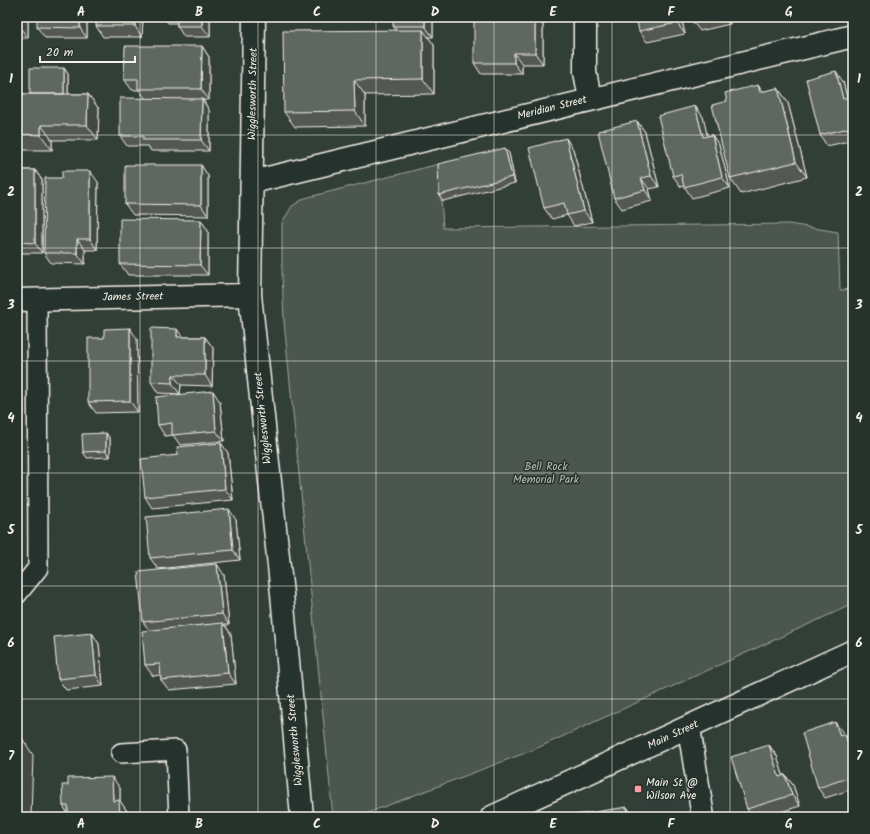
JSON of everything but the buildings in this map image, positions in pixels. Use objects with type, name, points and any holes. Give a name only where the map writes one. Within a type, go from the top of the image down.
[{"type":"street","name":"Wigglesworth Street","points":[[254,17],[250,295],[282,594],[302,817]]},
{"type":"street","points":[[585,17],[585,72],[590,99]]},
{"type":"street","name":"Meridian Street","points":[[252,182],[853,36]]},
{"type":"street","name":"James Street","points":[[27,299],[250,295]]},
{"type":"street","name":"Main Street","points":[[492,817],[689,728],[853,651]]},
{"type":"street","points":[[689,728],[703,817]]},
{"type":"lane","points":[[17,594],[38,568],[27,299]]},
{"type":"lane","points":[[121,753],[176,750],[179,817]]},
{"type":"green space","name":"Bell Rock Memorial Park","points":[[439,164],[443,228],[789,224],[838,232],[840,290],[853,289],[853,604],[533,750],[357,817],[333,817],[284,322],[282,223],[292,206],[305,198]]},
{"type":"place","name":"Main St @ Wilson Ave","points":[[638,789]]}]
